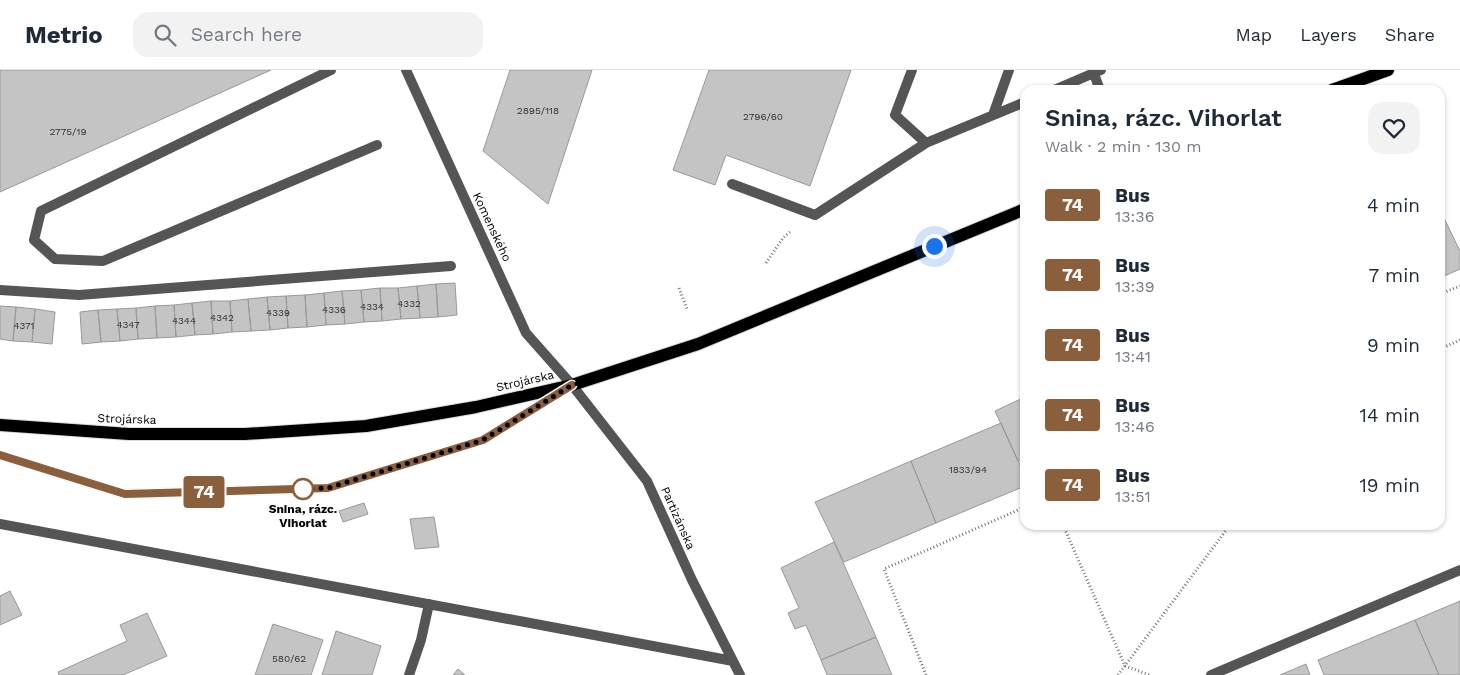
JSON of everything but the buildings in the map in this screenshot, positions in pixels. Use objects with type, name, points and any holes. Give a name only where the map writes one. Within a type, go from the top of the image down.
[{"type":"main road","points":[[1346,85],[1388,70]]},
{"type":"main road","name":"Strojárska","points":[[0,425],[129,434],[245,434],[366,426],[476,407],[572,385],[698,344],[1020,211]]},
{"type":"street","name":"Komenského","points":[[406,70],[526,333],[572,385]]},
{"type":"street","points":[[912,70],[895,115],[926,143]]},
{"type":"street","points":[[993,115],[1009,70]]},
{"type":"street","points":[[326,71],[41,211],[34,240],[55,259],[103,262],[377,145]]},
{"type":"street","points":[[1066,85],[1098,72],[1099,85]]},
{"type":"street","points":[[732,184],[815,215],[926,143],[1020,104]]},
{"type":"street","points":[[0,290],[79,295],[451,266]]},
{"type":"street","points":[[0,455],[125,494],[328,488],[483,440],[572,385]]},
{"type":"street","name":"Partizánska","points":[[572,385],[648,481],[692,580],[740,675]]},
{"type":"street","points":[[0,524],[733,661]]},
{"type":"street","points":[[1211,675],[1460,570]]},
{"type":"street","points":[[409,675],[429,604]]},
{"type":"path","points":[[766,263],[783,238],[815,215]]},
{"type":"path","points":[[1445,292],[1460,286]]},
{"type":"path","points":[[679,288],[687,309]]},
{"type":"path","points":[[1445,347],[1460,340]]},
{"type":"path","points":[[926,675],[884,569],[1020,509]]},
{"type":"path","points":[[1065,530],[1125,666],[1150,675]]},
{"type":"path","points":[[1118,675],[1226,530]]},
{"type":"bus line","name":"74","points":[[0,455],[125,494],[328,488],[483,440],[572,385]]},
{"type":"place","name":"Snina, rázc. Vihorlat","points":[[303,489]]},
{"type":"route","points":[[303,489],[328,488],[483,440],[572,385],[698,344],[934,246]]}]
